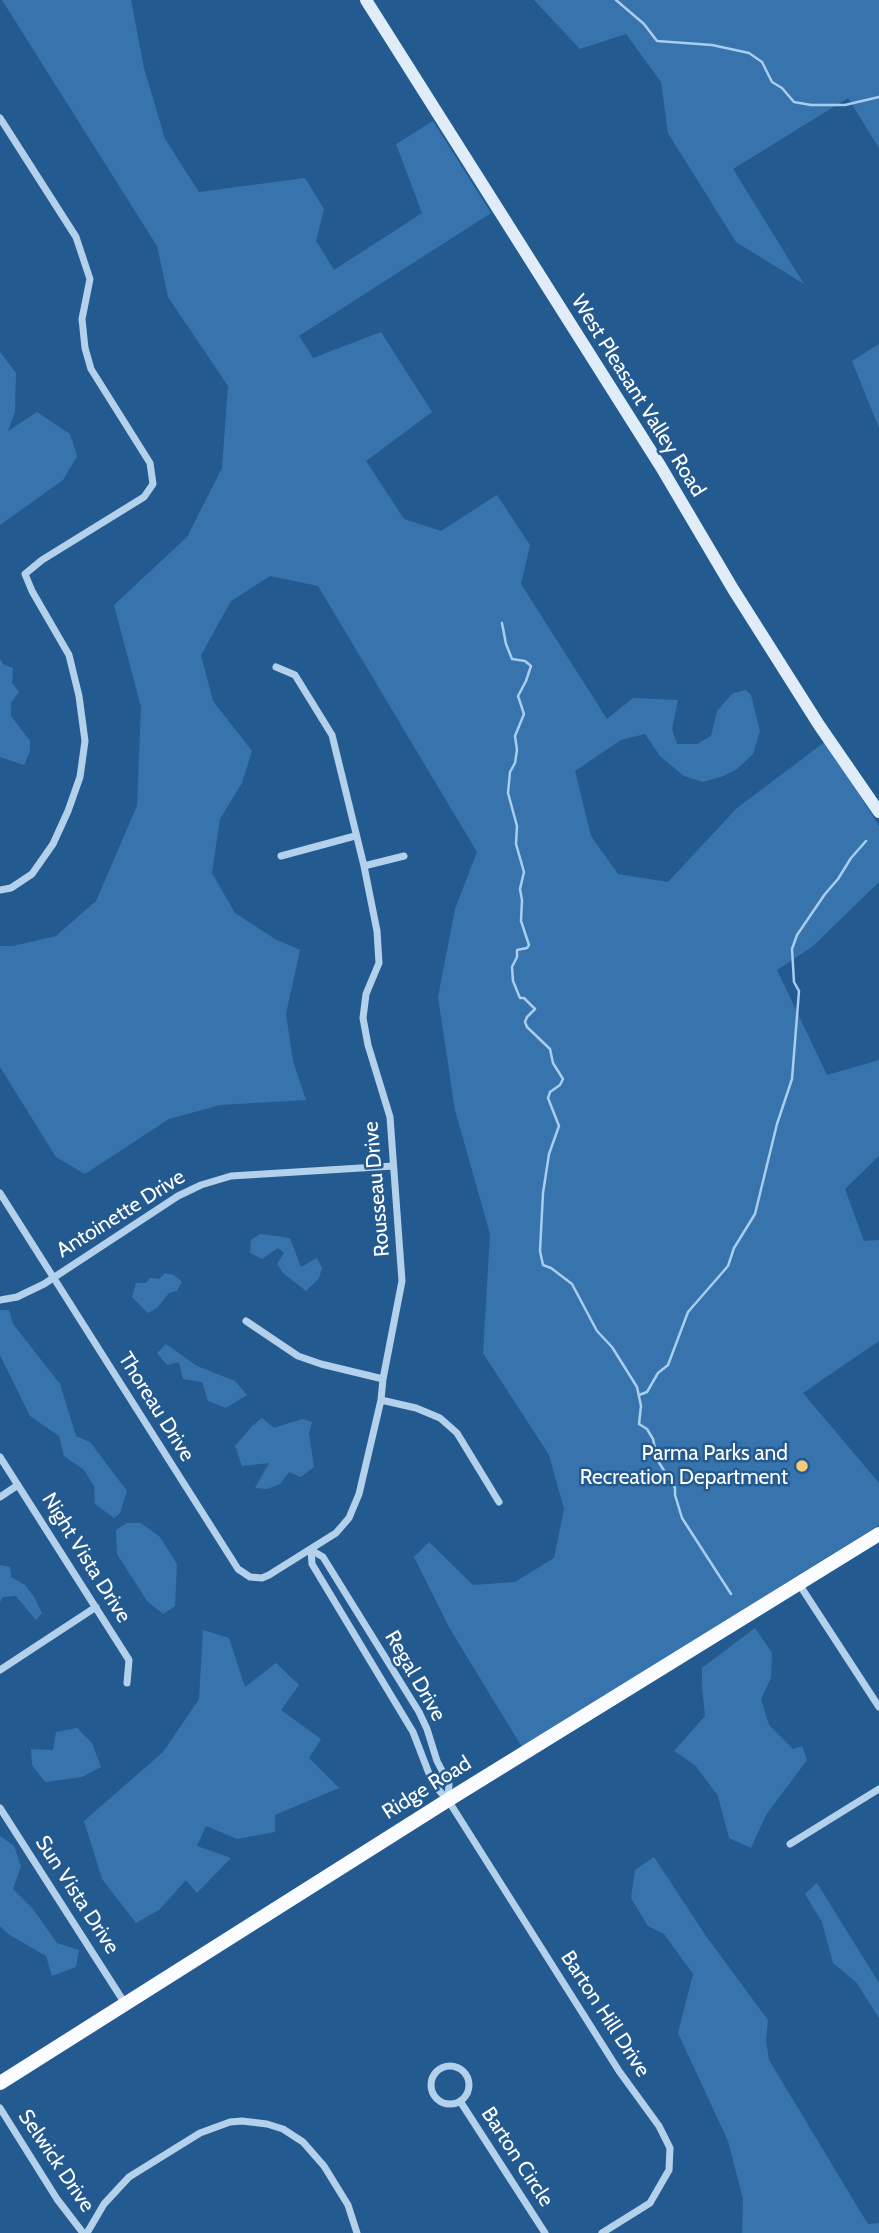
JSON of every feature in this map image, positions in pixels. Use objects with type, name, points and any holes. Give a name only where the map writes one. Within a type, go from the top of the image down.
[{"type":"main road","name":"West Pleasant Valley Road","points":[[366,0],[673,486],[733,589],[879,812]]},
{"type":"main road","name":"Ridge Road","points":[[0,2083],[124,2002],[879,1534]]},
{"type":"street","points":[[0,118],[76,237],[90,279],[82,319],[85,348],[91,369],[150,463],[153,484],[144,497],[42,561],[26,574],[69,655],[79,696],[85,741],[79,777],[53,844],[32,874],[11,888],[0,890]]},
{"type":"street","name":"Rousseau Drive","points":[[276,667],[295,675],[332,735],[364,866],[377,931],[379,963],[366,993],[363,1018],[368,1045],[390,1117],[402,1281],[381,1400],[359,1494],[349,1518],[336,1534],[311,1550]]},
{"type":"street","points":[[281,856],[355,836]]},
{"type":"street","points":[[364,866],[404,856]]},
{"type":"street","name":"Antoinette Drive","points":[[0,1300],[28,1293],[178,1196],[201,1185],[231,1176],[393,1166]]},
{"type":"street","name":"Thoreau Drive","points":[[0,1193],[239,1569],[250,1577],[262,1578],[311,1550]]},
{"type":"street","points":[[246,1321],[298,1356],[383,1379]]},
{"type":"street","points":[[381,1400],[416,1408],[440,1418],[457,1433],[499,1502]]},
{"type":"street","name":"Night Vista Drive","points":[[0,1457],[129,1660],[127,1683]]},
{"type":"street","points":[[0,1497],[18,1485]]},
{"type":"street","name":"Regal Drive","points":[[311,1550],[323,1557],[428,1728],[437,1761],[449,1784],[448,1800]]},
{"type":"street","name":"Regal Drive","points":[[311,1550],[312,1564],[413,1732],[433,1784],[448,1800]]},
{"type":"street","points":[[799,1584],[879,1707]]},
{"type":"street","points":[[0,1670],[96,1607]]},
{"type":"street","points":[[390,1694],[402,1686]]},
{"type":"street","points":[[790,1844],[879,1789]]},
{"type":"street","name":"Barton Hill Drive","points":[[448,1800],[619,2071],[659,2126],[670,2148],[669,2170],[650,2203],[602,2233]]},
{"type":"street","name":"Sun Vista Drive","points":[[0,1808],[124,2002]]},
{"type":"street","name":"Barton Circle","points":[[453,2066],[468,2077],[468,2091],[460,2101],[449,2104],[434,2095],[432,2077],[440,2068],[453,2066]]},
{"type":"street","name":"Barton Circle","points":[[460,2101],[545,2233]]},
{"type":"street","name":"Selwick Drive","points":[[0,2108],[57,2199],[85,2233]]},
{"type":"street","points":[[85,2233],[104,2204],[129,2177],[201,2133],[230,2122],[242,2121],[283,2129],[303,2142],[324,2166],[348,2205],[357,2233]]},
{"type":"shaded area","points":[[2,0],[131,0],[144,68],[165,139],[199,192],[305,178],[324,209],[316,241],[334,270],[422,213],[396,144],[433,121],[491,213],[299,336],[313,358],[381,332],[432,412],[366,461],[404,519],[441,531],[497,495],[530,545],[521,584],[607,719],[633,698],[678,700],[672,729],[677,744],[697,744],[711,736],[717,711],[733,693],[746,690],[751,695],[760,731],[753,754],[737,769],[721,777],[703,782],[684,776],[660,756],[645,734],[621,740],[575,771],[591,836],[618,874],[668,882],[737,808],[826,741],[879,826],[879,882],[813,946],[777,970],[827,1075],[879,1060],[879,1156],[845,1189],[864,1241],[879,1240],[879,1341],[803,1393],[879,1483],[879,1525],[522,1747],[450,1629],[414,1557],[429,1542],[473,1585],[515,1582],[554,1558],[564,1509],[549,1455],[483,1353],[490,1234],[455,1110],[438,997],[455,909],[477,852],[318,586],[270,576],[231,601],[201,655],[213,701],[252,751],[242,783],[220,819],[212,873],[235,913],[275,939],[300,950],[286,1014],[293,1061],[306,1100],[220,1105],[169,1119],[85,1174],[56,1157],[0,1067],[0,946],[13,946],[56,936],[96,901],[137,806],[141,707],[114,605],[187,537],[222,468],[228,386],[168,297],[157,246]]},
{"type":"shaded area","points":[[534,0],[879,0],[879,148],[848,98],[733,169],[804,284],[736,242],[668,133],[661,82],[626,34],[580,49]]},
{"type":"shaded area","points":[[879,344],[879,428],[852,361]]},
{"type":"shaded area","points":[[0,352],[16,373],[15,412],[8,431],[37,412],[70,434],[77,456],[63,480],[0,525]]},
{"type":"shaded area","points":[[0,659],[4,665],[13,668],[12,683],[19,692],[11,703],[11,716],[30,741],[30,751],[24,765],[0,757]]},
{"type":"shaded area","points":[[260,1234],[290,1238],[301,1267],[317,1258],[322,1268],[319,1278],[306,1291],[283,1273],[277,1264],[284,1253],[278,1248],[262,1259],[250,1253],[251,1240]]},
{"type":"shaded area","points":[[165,1273],[174,1275],[182,1282],[177,1291],[169,1293],[157,1308],[148,1313],[132,1297],[136,1283],[146,1283],[150,1278],[159,1279]]},
{"type":"shaded area","points":[[0,1310],[9,1310],[13,1324],[60,1384],[76,1436],[90,1442],[127,1491],[120,1513],[114,1518],[95,1504],[94,1486],[84,1470],[64,1456],[59,1436],[30,1416],[0,1355]]},
{"type":"shaded area","points":[[166,1344],[197,1366],[235,1381],[247,1395],[226,1408],[208,1401],[202,1382],[183,1379],[179,1362],[167,1365],[157,1353]]},
{"type":"shaded area","points":[[262,1418],[274,1428],[302,1419],[312,1422],[309,1434],[314,1467],[301,1477],[289,1472],[280,1484],[267,1489],[255,1488],[269,1463],[242,1466],[235,1446]]},
{"type":"shaded area","points":[[127,1523],[141,1523],[160,1537],[177,1564],[175,1606],[163,1614],[147,1601],[117,1554],[116,1530]]},
{"type":"shaded area","points":[[0,1565],[10,1567],[11,1577],[25,1585],[34,1597],[42,1613],[36,1620],[16,1596],[3,1597],[0,1602]]},
{"type":"shaded area","points":[[755,1628],[772,1653],[771,1678],[761,1699],[769,1725],[793,1749],[802,1746],[807,1760],[766,1815],[751,1848],[729,1838],[718,1796],[695,1765],[674,1751],[705,1716],[702,1668]]},
{"type":"shaded area","points":[[203,1630],[229,1638],[245,1687],[276,1663],[299,1685],[281,1710],[321,1739],[309,1758],[339,1788],[275,1815],[275,1832],[237,1839],[206,1826],[197,1846],[231,1858],[197,1893],[186,1880],[159,1910],[136,1923],[102,1879],[84,1821],[163,1752],[199,1699]]},
{"type":"shaded area","points":[[77,1728],[92,1743],[101,1767],[82,1777],[45,1782],[32,1765],[31,1749],[53,1750],[56,1732]]},
{"type":"shaded area","points":[[0,1836],[14,1846],[21,1866],[13,1889],[33,1909],[57,1943],[79,1950],[76,1967],[52,1976],[46,1956],[8,1934],[0,1926]]},
{"type":"shaded area","points":[[654,1857],[706,1936],[768,2020],[766,2040],[769,2060],[868,2224],[879,2223],[879,2233],[742,2233],[743,2199],[728,2141],[678,2033],[693,1974],[664,1934],[648,1926],[631,1898],[635,1870]]},
{"type":"shaded area","points":[[817,1883],[879,1983],[879,2018],[856,1982],[833,1963],[822,1922],[805,1894]]},
{"type":"waterway","points":[[616,0],[644,24],[657,41],[712,45],[749,53],[762,62],[772,82],[782,88],[794,102],[845,105],[879,97]]},
{"type":"waterway","points":[[502,623],[512,659],[525,661],[531,666],[518,696],[524,714],[515,736],[517,750],[510,772],[508,793],[517,826],[516,844],[524,872],[520,889],[521,921],[529,945],[517,950],[512,967],[513,981],[520,998],[524,998],[535,1009],[527,1017],[527,1027],[550,1049],[553,1063],[563,1079],[560,1085],[550,1092],[548,1098],[559,1126],[549,1154],[543,1193],[540,1251],[543,1265],[572,1284],[597,1331],[612,1347],[637,1387],[641,1406],[639,1424],[647,1429],[653,1439],[658,1461],[675,1488],[682,1518],[731,1594]]},
{"type":"waterway","points":[[639,1395],[647,1392],[658,1373],[668,1365],[688,1312],[728,1266],[734,1248],[755,1214],[777,1124],[792,1079],[799,991],[794,982],[792,949],[797,935],[825,894],[866,841]]},
{"type":"place","name":"Parma Parks and Recreation Department","points":[[802,1466]]}]
